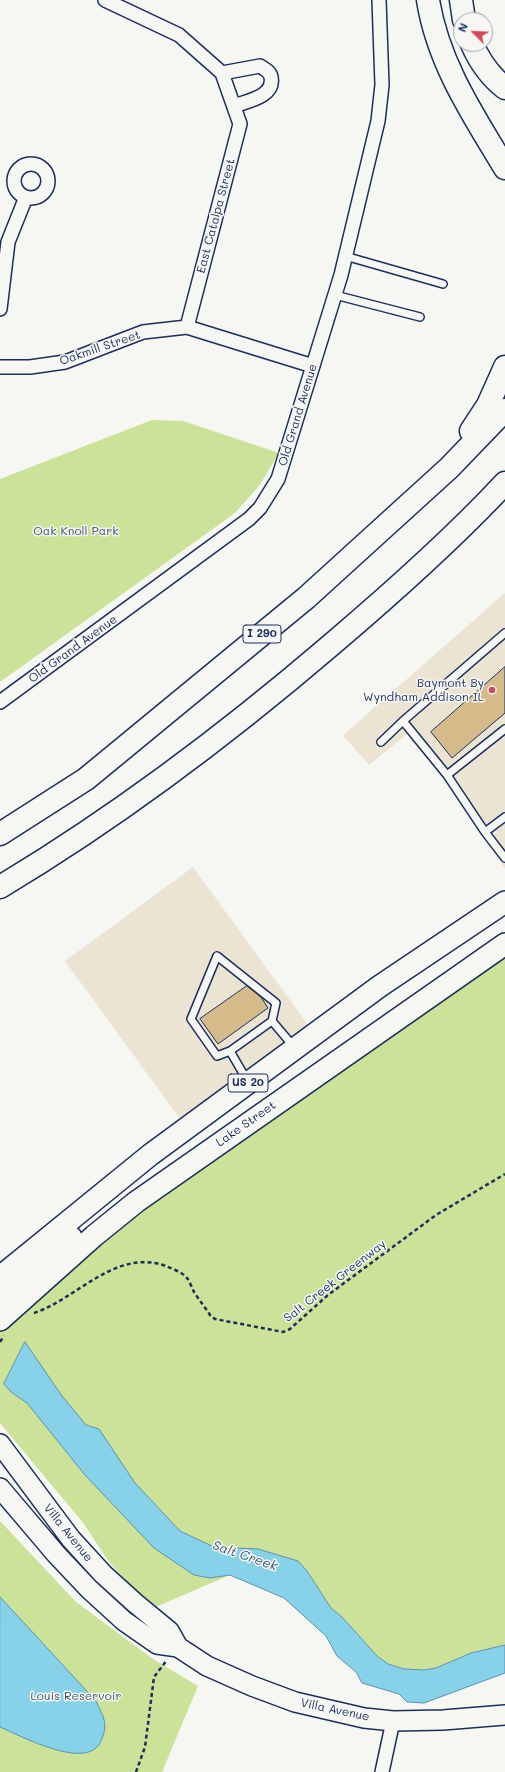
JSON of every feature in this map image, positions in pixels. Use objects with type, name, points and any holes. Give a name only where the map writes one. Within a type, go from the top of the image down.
[{"type":"highway","points":[[428,0],[440,50],[452,79],[505,168]]},
{"type":"highway","points":[[461,0],[463,12]]},
{"type":"highway","points":[[475,52],[497,82],[505,88]]},
{"type":"highway","points":[[439,478],[488,405],[505,367]]},
{"type":"highway","name":"I 290","points":[[0,834],[86,779],[306,598],[439,478],[505,410]]},
{"type":"highway","points":[[0,887],[127,805],[199,752],[292,679],[370,612],[472,518],[505,483]]},
{"type":"highway","points":[[472,518],[505,496]]},
{"type":"main road","name":"US 20","points":[[0,1278],[150,1155],[380,986],[505,902]]},
{"type":"main road","name":"Lake Street","points":[[0,1320],[94,1236],[136,1202],[505,944]]},
{"type":"main road","points":[[295,1049],[313,1077]]},
{"type":"main road","points":[[0,1300],[128,1187],[150,1155]]},
{"type":"main road","name":"Villa Avenue","points":[[0,1444],[71,1539],[103,1574],[169,1631],[178,1647]]},
{"type":"main road","name":"Villa Avenue","points":[[0,1488],[56,1554],[89,1589],[124,1622],[157,1644],[178,1647],[208,1666],[252,1686],[295,1702],[342,1714],[393,1720],[443,1720],[505,1715]]},
{"type":"street","points":[[105,0],[179,35],[222,73],[260,66],[266,69],[271,75],[272,84],[268,91],[261,96],[234,106]]},
{"type":"street","name":"Old Grand Avenue","points":[[0,702],[249,519],[260,508],[278,479],[283,467],[335,295],[378,121],[382,86],[379,0]]},
{"type":"street","name":"East Catalpa Street","points":[[187,327],[240,124],[222,73]]},
{"type":"street","points":[[0,309],[8,242],[26,197]]},
{"type":"street","name":"Oakmill Street","points":[[0,367],[30,367],[65,362],[143,332],[187,327],[313,366]]},
{"type":"street","points":[[382,1772],[393,1720]]},
{"type":"lane","points":[[345,256],[443,284]]},
{"type":"lane","points":[[335,295],[420,317]]},
{"type":"lane","points":[[381,742],[403,721],[505,633]]},
{"type":"lane","points":[[403,721],[447,775],[485,832],[505,858]]},
{"type":"lane","points":[[447,775],[505,728]]},
{"type":"lane","points":[[485,832],[505,817]]},
{"type":"lane","points":[[217,956],[276,1003],[272,1021],[230,1051],[217,1056],[191,1019],[217,956]]},
{"type":"lane","points":[[272,1021],[295,1049]]},
{"type":"lane","points":[[230,1051],[249,1083]]},
{"type":"path","name":"Salt Creek Greenway","points":[[32,1313],[51,1306],[95,1278],[109,1271],[121,1267],[150,1262],[162,1265],[180,1273],[187,1279],[210,1315],[215,1318],[283,1332],[290,1329],[328,1295],[436,1215],[505,1174]]},
{"type":"path","points":[[136,1772],[145,1747],[154,1677],[178,1647]]},
{"type":"shaded area","points":[[505,593],[505,869],[443,777],[407,734],[369,765],[343,735]]},
{"type":"shaded area","points":[[193,867],[311,1029],[183,1123],[65,961]]},
{"type":"green space","name":"Oak Knoll Park","points":[[152,420],[183,421],[279,453],[259,486],[235,513],[0,682],[0,479]]},
{"type":"green space","points":[[505,950],[505,1645],[471,1653],[436,1668],[424,1670],[404,1669],[388,1664],[377,1656],[342,1617],[331,1608],[307,1571],[230,1575],[151,1609],[107,1559],[84,1524],[0,1423],[0,1331],[144,1207]]},
{"type":"green space","name":"Louis Reservoir","points":[[0,1521],[76,1602],[153,1659],[198,1686],[162,1772],[0,1772]]},
{"type":"water","name":"Salt Creek","points":[[25,1342],[62,1396],[86,1425],[99,1429],[135,1483],[180,1531],[214,1547],[258,1549],[298,1561],[307,1571],[331,1608],[342,1617],[377,1656],[388,1664],[404,1669],[424,1670],[436,1668],[471,1653],[505,1645],[505,1673],[424,1703],[407,1702],[399,1694],[362,1683],[356,1672],[337,1656],[326,1636],[284,1598],[230,1575],[210,1578],[194,1575],[154,1548],[85,1475],[27,1403],[11,1392],[4,1384]]},
{"type":"water","points":[[0,1597],[96,1701],[104,1720],[105,1730],[101,1741],[94,1750],[83,1753],[69,1753],[38,1744],[0,1727]]},
{"type":"building","name":"Baymont By Wyndham Addison IL","points":[[505,667],[505,713],[452,758],[431,732]]},
{"type":"building","points":[[247,986],[261,997],[268,1008],[218,1044],[200,1019]]},
{"type":"place","name":"Baymont By Wyndham Addison IL","points":[[492,690]]}]
